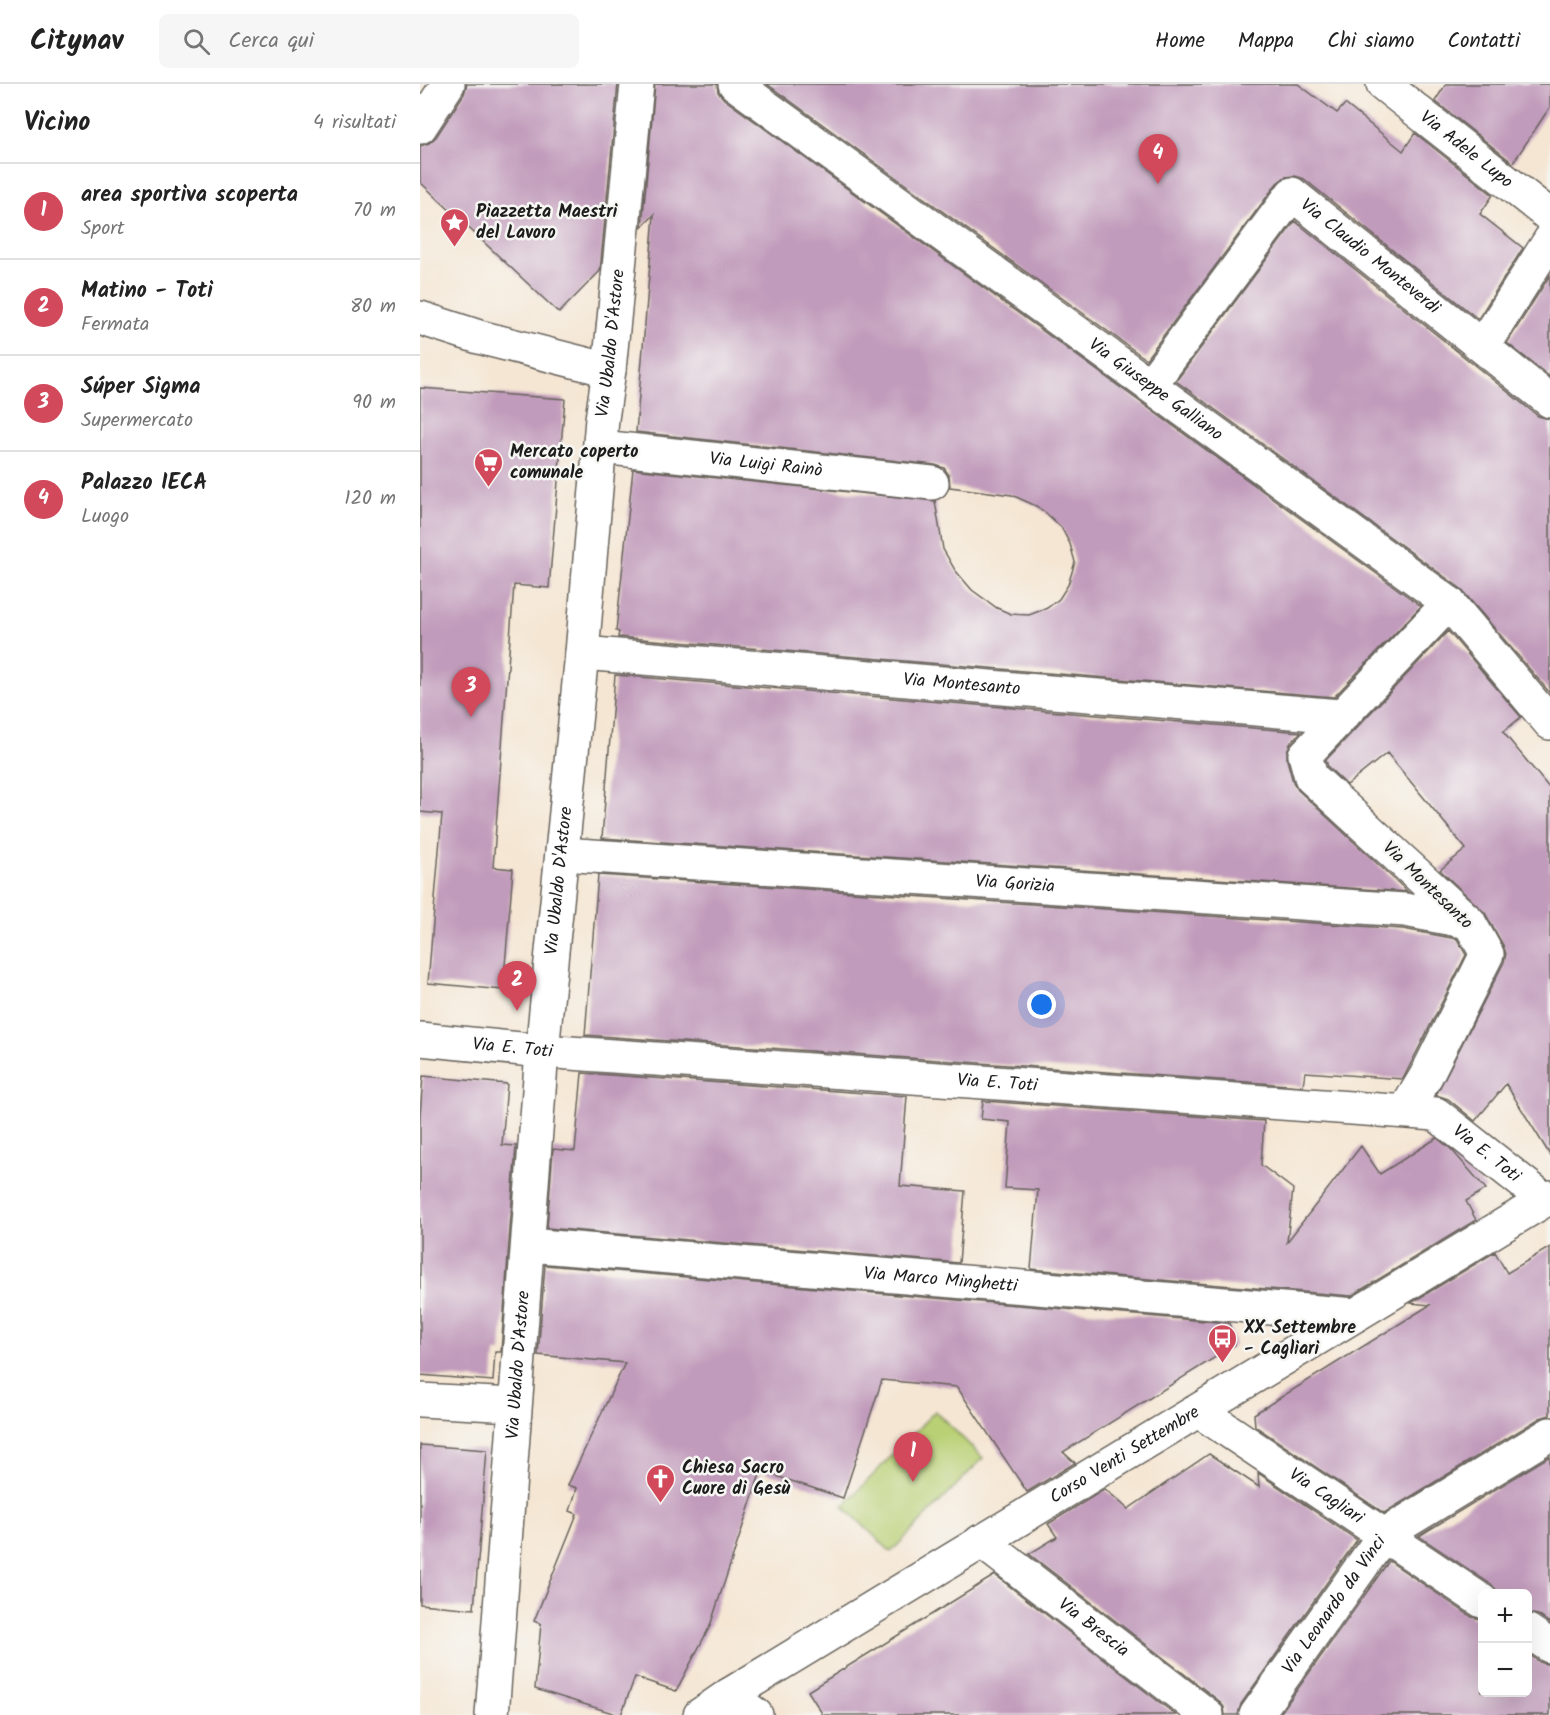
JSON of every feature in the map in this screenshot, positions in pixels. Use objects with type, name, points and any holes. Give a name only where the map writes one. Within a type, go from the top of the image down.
[{"type":"street","points":[[420,127],[448,84]]},
{"type":"street","name":"Via Ubaldo D'Astore","points":[[492,1715],[542,1051],[582,653],[602,419],[609,370],[637,84]]},
{"type":"street","name":"Via Giuseppe Galliano","points":[[735,84],[1449,603],[1550,723]]},
{"type":"street","name":"Via Adele Lupo","points":[[1383,84],[1550,216]]},
{"type":"street","name":"Via Claudio Monteverdi","points":[[1150,385],[1292,194],[1550,401]]},
{"type":"street","points":[[1482,346],[1550,240]]},
{"type":"street","points":[[420,318],[479,337],[609,370]]},
{"type":"street","name":"Via Luigi Rainò","points":[[601,447],[932,483]]},
{"type":"street","name":"Via Montesanto","points":[[1405,1112],[1426,1076],[1487,954],[1468,922],[1311,777],[1305,755],[1449,603]]},
{"type":"street","name":"Via Montesanto","points":[[582,653],[1340,716]]},
{"type":"street","name":"Via Gorizia","points":[[562,854],[1405,910],[1468,922]]},
{"type":"street","name":"Via E. Toti","points":[[420,1039],[542,1051],[1436,1114],[1548,1198]]},
{"type":"street","name":"Corso Venti Settembre","points":[[700,1715],[981,1541],[1548,1198]]},
{"type":"street","name":"Via Marco Minghetti","points":[[528,1245],[1355,1315]]},
{"type":"street","points":[[420,1400],[514,1405]]},
{"type":"street","name":"Via Cagliari","points":[[1199,1411],[1478,1598]]},
{"type":"street","name":"Via Leonardo da Vinci","points":[[1256,1715],[1384,1535],[1550,1434]]},
{"type":"street","name":"Via Brescia","points":[[981,1541],[1208,1715]]},
{"type":"street","points":[[1532,1634],[1550,1646]]},
{"type":"street","points":[[729,1695],[756,1715]]},
{"type":"green space","points":[[935,1411],[983,1458],[891,1552],[843,1506]]},
{"type":"building","points":[[467,84],[618,84],[600,271],[559,313],[420,182],[420,146],[436,137],[464,94]]},
{"type":"building","points":[[655,84],[717,84],[718,92],[724,99],[1421,606],[1334,697],[618,637],[619,632],[616,631],[633,469],[935,501],[943,549],[955,570],[972,590],[997,608],[1011,614],[1029,615],[1047,608],[1059,599],[1068,585],[1075,562],[1070,544],[1061,527],[1036,506],[1012,495],[950,487],[949,475],[944,468],[935,465],[636,432],[654,215],[642,227]]},
{"type":"building","points":[[767,84],[1298,84],[1337,113],[1345,104],[1403,151],[1415,133],[1493,195],[1480,214],[1523,248],[1478,319],[1304,179],[1295,176],[1285,177],[1277,183],[1146,359]]},
{"type":"building","points":[[1446,84],[1550,84],[1550,107],[1513,163],[1435,101]]},
{"type":"building","points":[[1295,221],[1538,416],[1550,419],[1550,693],[1460,588],[1176,381]]},
{"type":"building","points":[[1550,275],[1550,377],[1507,343]]},
{"type":"building","points":[[420,388],[565,399],[549,588],[514,585],[493,867],[513,869],[503,990],[428,983],[442,814],[420,812]]},
{"type":"building","points":[[1448,631],[1521,717],[1503,732],[1550,789],[1550,1155],[1506,1084],[1475,1121],[1448,1099],[1436,1095],[1506,954],[1485,913],[1440,870],[1466,849],[1387,753],[1347,785],[1328,767],[1326,760]]},
{"type":"building","points":[[615,675],[1301,732],[1291,742],[1287,751],[1293,782],[1298,790],[1408,892],[602,838]]},
{"type":"building","points":[[598,875],[1403,929],[1457,939],[1466,955],[1403,1079],[1305,1072],[1303,1086],[585,1035]]},
{"type":"building","points":[[582,1073],[907,1096],[900,1186],[965,1191],[959,1263],[547,1228],[553,1149],[575,1151]]},
{"type":"building","points":[[423,1076],[507,1084],[502,1145],[516,1146],[501,1352],[495,1352],[493,1381],[420,1375],[420,1116]]},
{"type":"building","points":[[983,1101],[1264,1121],[1261,1165],[1293,1189],[1287,1242],[1361,1146],[1380,1174],[1437,1138],[1451,1149],[1486,1189],[1466,1201],[1476,1220],[1351,1296],[1031,1269],[1038,1190],[1005,1188],[1010,1122],[981,1119]]},
{"type":"building","points":[[1550,1247],[1550,1415],[1540,1418],[1384,1513],[1255,1426],[1254,1414],[1430,1305],[1411,1303],[1495,1252],[1507,1273]]},
{"type":"building","points":[[545,1265],[1229,1323],[1235,1345],[1063,1452],[1075,1463],[1027,1492],[957,1387],[882,1380],[843,1498],[761,1471],[710,1626],[676,1691],[635,1677],[621,1715],[619,1715],[535,1689],[541,1624],[534,1621],[577,1514],[570,1511],[577,1488],[568,1485],[625,1363],[538,1355]]},
{"type":"building","points":[[420,1445],[487,1450],[474,1609],[420,1604]]},
{"type":"building","points":[[1209,1454],[1259,1487],[1258,1473],[1357,1540],[1241,1704],[1238,1715],[1225,1715],[1224,1707],[1218,1700],[1029,1554],[1057,1537],[1048,1524],[1105,1489],[1128,1509]]},
{"type":"building","points":[[1550,1456],[1550,1623],[1532,1614],[1532,1589],[1496,1589],[1419,1536]]},
{"type":"building","points":[[1389,1561],[1472,1617],[1478,1618],[1478,1697],[1532,1697],[1532,1656],[1550,1665],[1550,1715],[1279,1715]]},
{"type":"building","points":[[995,1575],[1176,1715],[823,1715],[808,1691]]},
{"type":"place","name":"Palazzo IECA","points":[[1158,184]]},
{"type":"place","name":"Piazzetta Maestri del Lavoro","points":[[455,248]]},
{"type":"place","name":"Mercato coperto comunale","points":[[489,488]]},
{"type":"place","name":"Súper Sigma","points":[[471,717]]},
{"type":"place","name":"Matino - Toti","points":[[517,1011]]},
{"type":"place","name":"XX Settembre - Cagliari","points":[[1223,1364]]},
{"type":"place","name":"area sportiva scoperta","points":[[913,1482]]},
{"type":"place","name":"Chiesa Sacro Cuore di Gesù","points":[[661,1504]]}]
